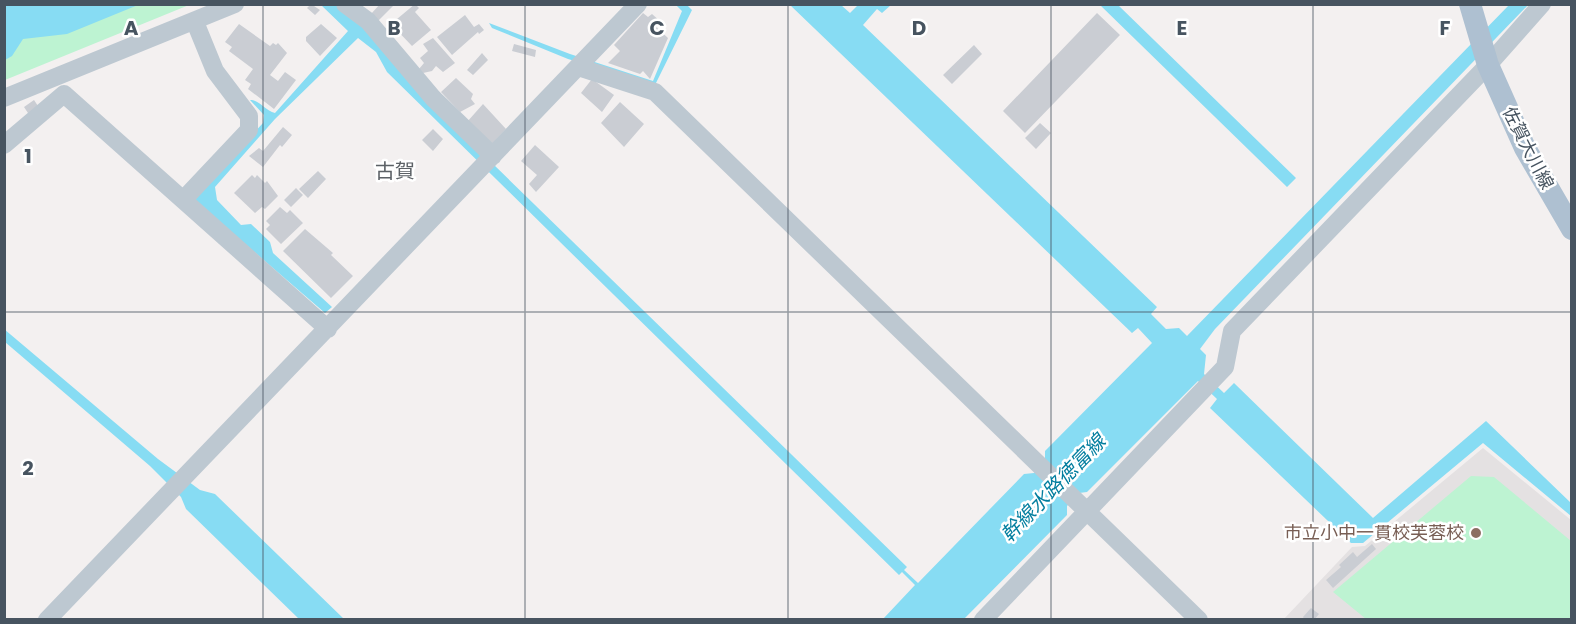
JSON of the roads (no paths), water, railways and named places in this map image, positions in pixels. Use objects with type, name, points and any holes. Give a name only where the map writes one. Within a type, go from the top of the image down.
[{"type":"main road","name":"佐賀大川線","points":[[1470,4],[1488,65],[1525,148],[1572,229]]},
{"type":"street","points":[[345,4],[368,21],[487,162]]},
{"type":"street","points":[[47,620],[638,4]]},
{"type":"street","points":[[983,620],[1081,508],[1225,367],[1232,330],[1488,65],[1542,4]]},
{"type":"street","points":[[4,98],[195,22],[227,6]]},
{"type":"street","points":[[183,200],[249,130],[249,116],[215,71],[195,22]]},
{"type":"street","points":[[582,63],[656,92],[1081,508],[1199,620]]},
{"type":"street","points":[[4,145],[64,94],[328,329]]},
{"type":"water","points":[[5,4],[138,5],[67,34],[23,39],[12,56],[5,60]]},
{"type":"water","name":"幹線水路徳富線","points":[[321,5],[341,5],[362,24],[420,93],[907,567],[904,570],[918,583],[1024,474],[1034,473],[1045,461],[1045,451],[1152,343],[1138,328],[1132,333],[790,5],[841,5],[850,13],[858,5],[891,5],[882,13],[877,9],[863,25],[1157,307],[1151,314],[1166,329],[1179,328],[1187,336],[1509,5],[1528,5],[1215,329],[1200,349],[1206,355],[1204,374],[1224,393],[1234,383],[1373,518],[1486,421],[1571,503],[1571,516],[1483,443],[1363,543],[1351,543],[1210,408],[1217,399],[1198,381],[1087,492],[1079,493],[1067,506],[1067,515],[964,619],[883,619],[915,585],[902,572],[899,575],[387,72],[376,52],[358,38],[275,119],[215,187],[217,200],[241,225],[251,224],[270,242],[273,253],[332,307],[325,313],[193,199],[263,123],[264,115],[250,100],[275,113],[348,31]]},
{"type":"water","points":[[676,5],[687,5],[692,10],[655,85],[568,59],[492,28],[489,23],[570,54],[653,81],[682,11]]},
{"type":"water","points":[[1100,5],[1118,5],[1296,178],[1287,187]]},
{"type":"water","points":[[4,329],[158,459],[200,490],[215,494],[344,619],[299,619],[186,509],[181,497],[150,466],[5,342]]},
{"type":"place","name":"市立小中一貫校芙蓉校","points":[[1476,533]]},
{"type":"district","name":"古賀","points":[[395,171]]}]
